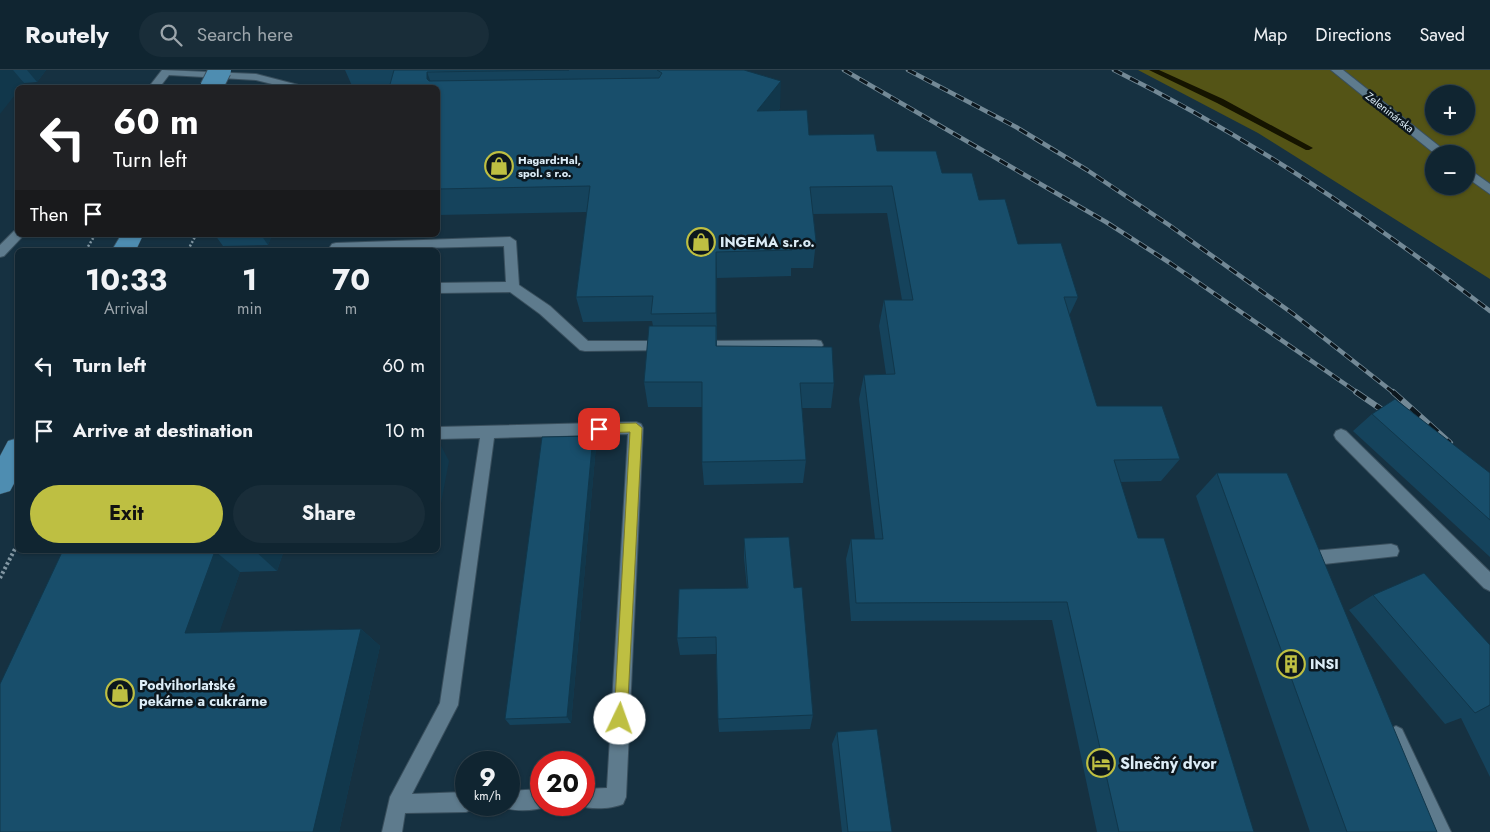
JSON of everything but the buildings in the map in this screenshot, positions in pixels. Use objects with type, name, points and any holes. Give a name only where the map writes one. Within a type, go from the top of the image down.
[{"type":"main road","points":[[212,85],[220,70]]},
{"type":"main road","points":[[0,482],[15,454]]},
{"type":"lane","name":"Zeleninárska","points":[[1336,70],[1432,145]]},
{"type":"lane","points":[[155,85],[167,71],[256,77],[292,85]]},
{"type":"lane","points":[[1475,179],[1490,190]]},
{"type":"lane","points":[[0,253],[15,237]]},
{"type":"lane","points":[[335,244],[510,241],[513,287]]},
{"type":"lane","points":[[440,288],[513,287],[545,310],[585,346],[816,345]]},
{"type":"lane","points":[[440,433],[636,428],[616,797],[595,798]]},
{"type":"lane","points":[[392,832],[397,804],[449,705],[488,431]]},
{"type":"lane","points":[[1341,435],[1490,583]]},
{"type":"lane","points":[[1325,584],[1313,558],[1391,550]]},
{"type":"lane","points":[[1387,717],[1441,832]]},
{"type":"lane","points":[[397,804],[455,802]]},
{"type":"path","points":[[87,248],[94,237]]},
{"type":"path","points":[[0,578],[15,549]]},
{"type":"shaded area","points":[[1138,70],[1490,70],[1490,279],[1258,133]]},
{"type":"waterway","points":[[1153,70],[1220,101],[1309,148]]},
{"type":"railway","points":[[844,70],[1106,222],[1170,263],[1358,393]]},
{"type":"railway","points":[[908,70],[1016,127],[1087,170],[1169,225],[1292,313],[1394,393]]},
{"type":"railway","points":[[1114,70],[1213,123],[1308,181],[1400,244],[1490,311]]},
{"type":"railway","points":[[1356,392],[1391,416]]},
{"type":"railway","points":[[1393,392],[1450,443]]},
{"type":"place","name":"Hagard:Hal, spol. s r.o.","points":[[499,166]]},
{"type":"place","name":"INGEMA s.r.o.","points":[[701,242]]},
{"type":"place","name":"INSI","points":[[1291,664]]},
{"type":"place","name":"Podvihorlatské pekárne a cukrárne","points":[[120,693]]},
{"type":"place","name":"Slnečný dvor","points":[[1101,763]]},
{"type":"route","points":[[599,429],[636,428],[620,719]]}]
